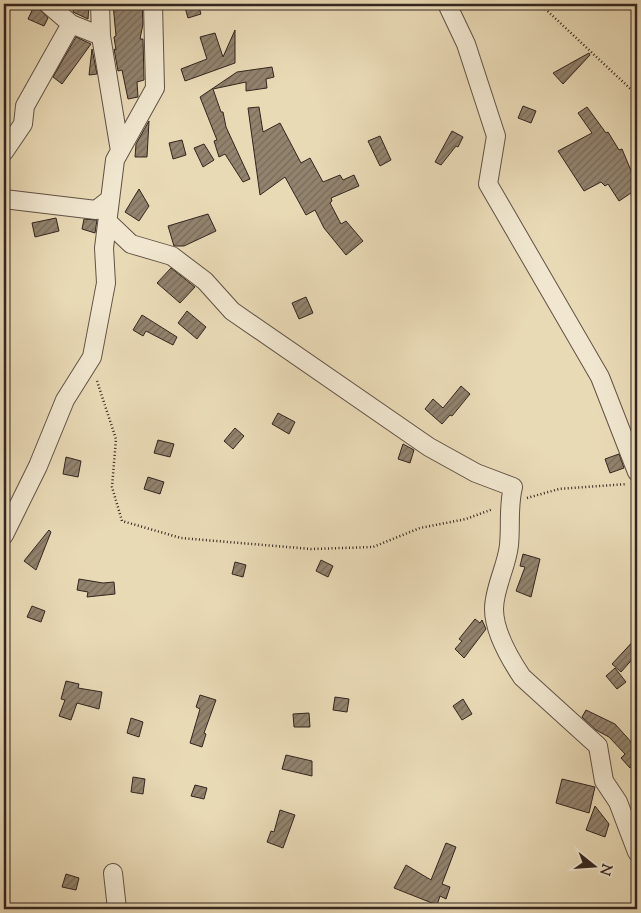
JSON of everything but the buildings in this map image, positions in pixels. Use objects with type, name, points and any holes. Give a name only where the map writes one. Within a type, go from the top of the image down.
[{"type":"street","points":[[48,4],[71,24],[101,36]]},
{"type":"street","points":[[100,4],[101,36],[120,151]]},
{"type":"street","points":[[4,535],[9,511],[38,466],[65,400],[92,357],[106,283],[104,248],[115,160],[155,88],[153,4]]},
{"type":"street","points":[[447,4],[466,44],[496,136],[488,184],[600,377],[633,478]]},
{"type":"street","points":[[4,152],[24,124],[26,106],[71,24]]},
{"type":"street","points":[[4,199],[96,210],[110,199]]},
{"type":"street","points":[[108,222],[131,244],[172,256],[205,281],[232,311],[429,448],[476,473],[513,487],[509,502],[509,546],[494,609],[499,630],[513,663],[522,677],[598,746],[604,781],[618,802],[637,852]]},
{"type":"street","points":[[113,873],[117,909]]},
{"type":"path","points":[[540,4],[637,95]]},
{"type":"path","points":[[92,357],[98,389],[116,439],[112,487],[122,521],[181,538],[311,548],[373,547],[420,528],[466,519],[509,502],[559,489],[633,478]]}]
